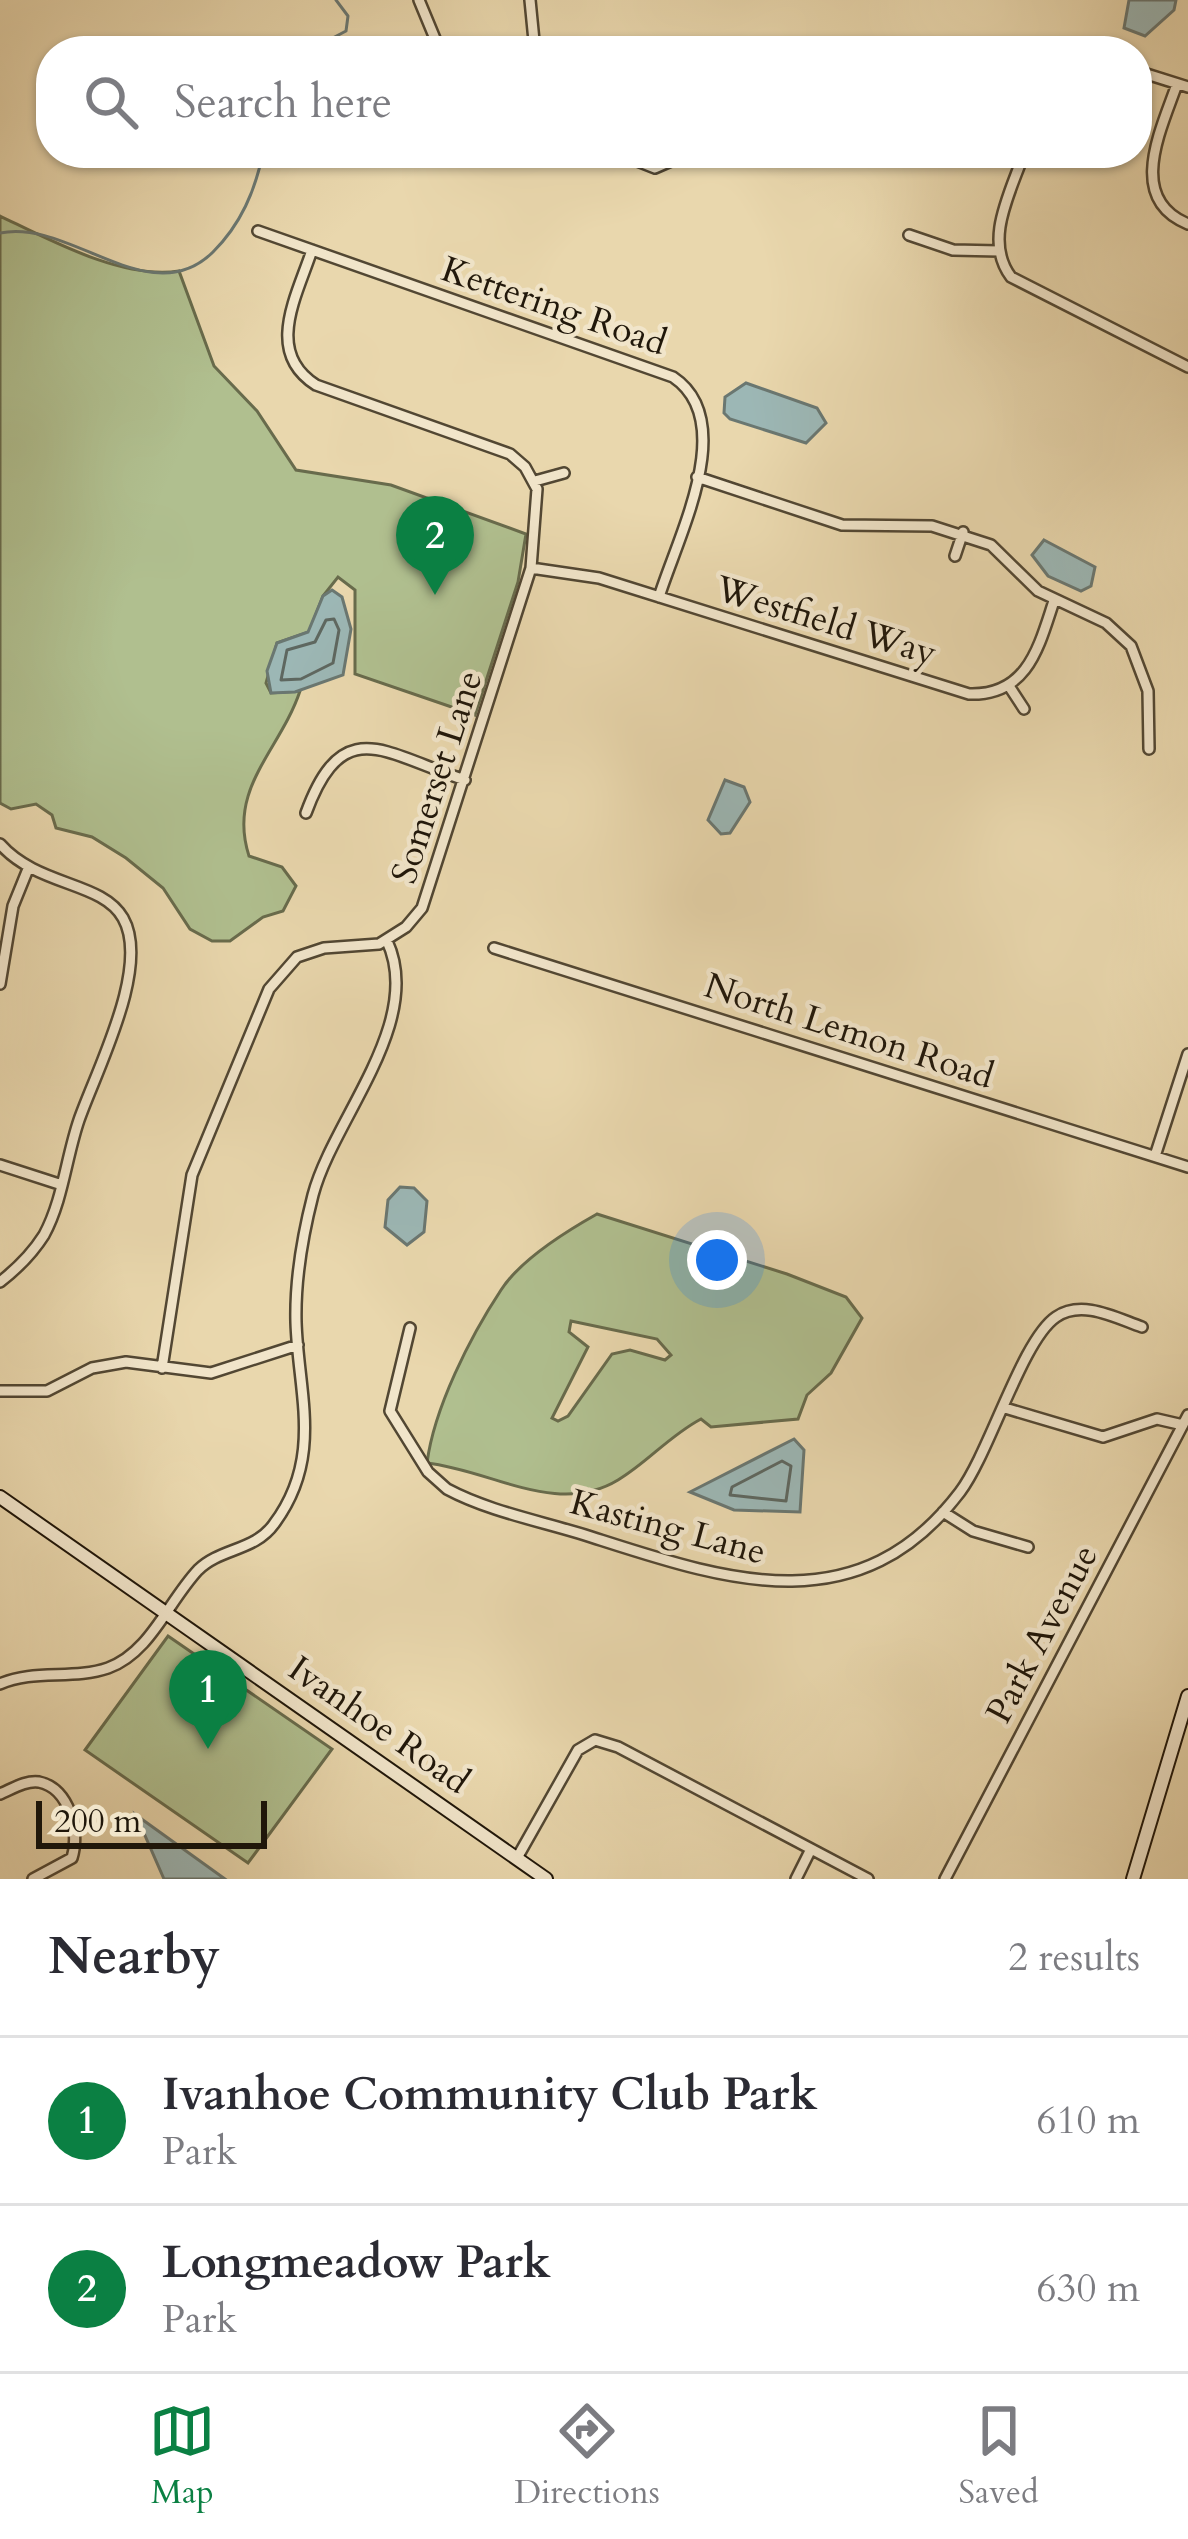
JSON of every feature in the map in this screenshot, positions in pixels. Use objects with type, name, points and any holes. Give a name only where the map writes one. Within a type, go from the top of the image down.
[{"type":"main road","name":"Ivanhoe Road","points":[[0,1497],[546,1879]]},
{"type":"main road","points":[[1133,1879],[1188,1696]]},
{"type":"street","points":[[419,0],[434,36]]},
{"type":"street","points":[[530,0],[534,36]]},
{"type":"street","points":[[1152,76],[1183,86],[1152,164]]},
{"type":"street","points":[[1019,168],[1001,220],[998,251],[1004,268],[1021,285],[1188,367]]},
{"type":"street","points":[[1151,168],[1151,198],[1188,224]]},
{"type":"street","name":"Kettering Road","points":[[258,231],[674,376],[704,413],[706,438],[658,597]]},
{"type":"street","points":[[909,235],[953,250],[998,251]]},
{"type":"street","points":[[313,250],[286,331],[297,370],[316,385],[510,454],[535,482],[564,473]]},
{"type":"street","points":[[697,477],[842,525],[932,526],[963,532],[991,545],[1054,601],[1106,623],[1131,646],[1148,691],[1148,749]]},
{"type":"street","name":"Somerset Lane","points":[[387,941],[422,908],[465,780],[531,568],[539,499],[535,482]]},
{"type":"street","points":[[955,556],[963,532]]},
{"type":"street","name":"Westfield Way","points":[[531,568],[598,578],[969,694],[1009,686]]},
{"type":"street","points":[[1024,709],[1009,686],[1034,658],[1054,601]]},
{"type":"street","points":[[307,813],[326,765],[354,748],[372,749],[465,780]]},
{"type":"street","points":[[0,844],[28,868],[102,896],[118,910],[130,939],[111,1038],[62,1185],[34,1249],[0,1282]]},
{"type":"street","points":[[0,984],[14,906],[28,868]]},
{"type":"street","points":[[0,1684],[105,1669],[146,1642],[164,1611],[202,1566],[253,1543],[278,1518],[307,1427],[298,1292],[314,1192],[371,1071],[396,993],[396,964],[387,941],[305,953],[285,966],[269,989],[192,1175],[162,1368]]},
{"type":"street","name":"North Lemon Road","points":[[494,947],[1188,1167]]},
{"type":"street","points":[[1155,1156],[1188,1054]]},
{"type":"street","points":[[0,1166],[62,1185]]},
{"type":"street","name":"Kasting Lane","points":[[410,1328],[389,1411],[428,1472],[459,1496],[714,1576],[760,1583],[847,1573],[901,1547],[943,1512],[975,1470],[1042,1332],[1060,1313],[1087,1309],[1142,1327]]},
{"type":"street","points":[[0,1391],[46,1391],[103,1365],[211,1372],[298,1345]]},
{"type":"street","points":[[1005,1408],[1103,1437],[1157,1419],[1186,1422]]},
{"type":"street","name":"Park Avenue","points":[[945,1879],[1186,1422]]},
{"type":"street","points":[[943,1512],[973,1532],[1028,1547]]},
{"type":"street","points":[[517,1858],[578,1750],[596,1740],[868,1879]]},
{"type":"street","points":[[0,1794],[33,1780],[47,1785],[60,1794],[74,1825],[77,1842],[72,1858],[33,1879]]},
{"type":"street","points":[[796,1879],[811,1849]]},
{"type":"green space","points":[[0,216],[111,264],[134,270],[179,271],[214,366],[257,411],[296,470],[391,485],[526,534],[518,582],[475,715],[355,674],[355,590],[338,577],[323,596],[309,632],[277,643],[266,683],[271,693],[300,691],[250,790],[244,832],[249,856],[282,867],[296,886],[283,911],[263,917],[230,941],[212,941],[190,929],[163,888],[92,837],[56,828],[52,815],[36,804],[11,809],[0,803]]},
{"type":"green space","points":[[597,1214],[846,1297],[862,1318],[831,1373],[807,1395],[798,1419],[711,1427],[701,1419],[629,1473],[595,1490],[548,1493],[427,1463],[437,1419],[455,1374],[501,1290],[532,1257]],"holes":[[[571,1321],[657,1339],[671,1355],[665,1360],[630,1350],[612,1354],[568,1416],[558,1421],[552,1418],[588,1347],[569,1332]]]},
{"type":"green space","points":[[168,1636],[332,1749],[248,1863],[85,1750]]},
{"type":"water","points":[[1129,0],[1176,0],[1174,10],[1145,36],[1124,28]]},
{"type":"water","points":[[746,383],[817,408],[826,423],[806,443],[730,419],[724,413],[725,397]]},
{"type":"water","points":[[1044,540],[1095,567],[1091,586],[1081,591],[1048,576],[1032,555]]},
{"type":"water","points":[[332,590],[342,597],[351,629],[343,675],[295,692],[271,693],[267,671],[277,643],[308,632],[323,596]]},
{"type":"water","points":[[725,780],[744,787],[750,802],[730,833],[721,834],[708,820]]},
{"type":"water","points":[[400,1187],[414,1188],[427,1201],[424,1232],[407,1245],[385,1227],[388,1200]]},
{"type":"water","points":[[794,1439],[804,1450],[800,1512],[734,1510],[690,1492]]},
{"type":"water","points":[[136,1815],[225,1879],[164,1879]]},
{"type":"waterway","points":[[336,0],[348,16],[346,31],[336,36]]},
{"type":"waterway","points":[[0,233],[54,238],[136,269],[163,273],[189,268],[213,252],[232,230],[259,168]]},
{"type":"place","name":"Longmeadow Park","points":[[435,595]]},
{"type":"place","name":"Ivanhoe Community Club Park","points":[[208,1749]]}]
